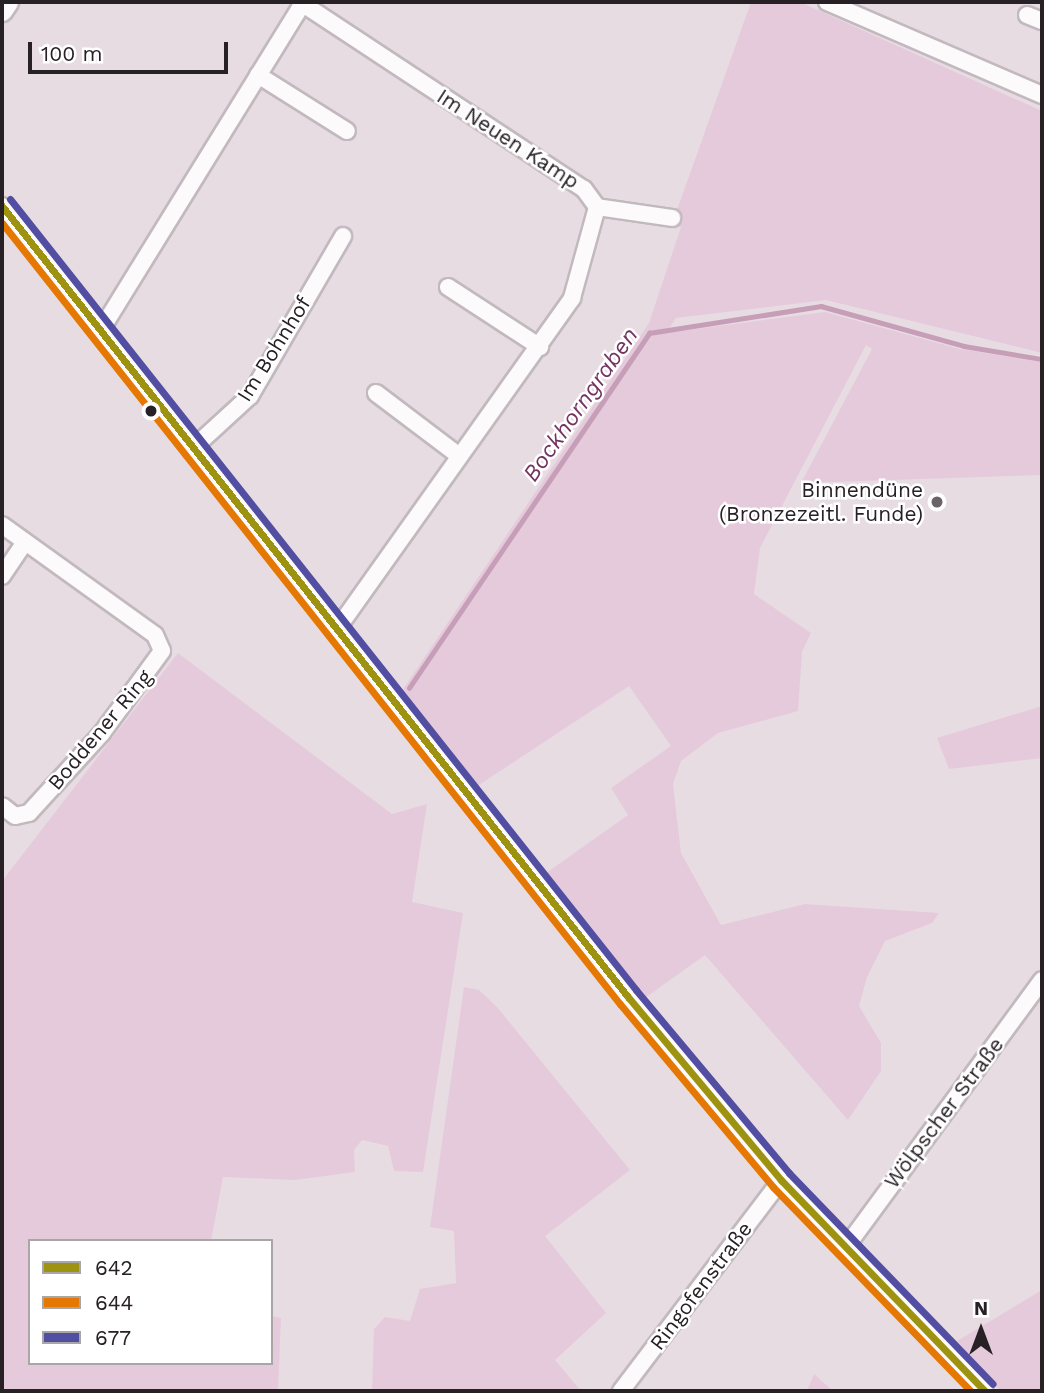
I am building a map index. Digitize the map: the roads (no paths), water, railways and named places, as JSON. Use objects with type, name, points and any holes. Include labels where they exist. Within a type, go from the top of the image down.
[{"type":"main road","points":[[2,11],[8,2]]},
{"type":"street","points":[[827,2],[1042,94]]},
{"type":"street","points":[[102,330],[300,4]]},
{"type":"street","name":"Im Neuen Kamp","points":[[300,4],[312,5],[413,76],[584,189],[597,207],[672,218]]},
{"type":"street","points":[[258,75],[347,131]]},
{"type":"street","points":[[2,206],[102,330],[191,450],[781,1181],[985,1391]]},
{"type":"street","name":"Im Neuen Kamp","points":[[337,629],[458,455],[540,347],[572,298],[597,207]]},
{"type":"street","name":"Im Bohnhof","points":[[191,450],[250,396],[343,236]]},
{"type":"street","points":[[448,287],[540,347]]},
{"type":"street","points":[[376,393],[458,455]]},
{"type":"street","name":"Boddener Ring","points":[[2,525],[155,635],[162,651],[102,733],[29,813],[15,816],[2,806]]},
{"type":"street","points":[[2,576],[25,542]]},
{"type":"street","name":"Wölpscher Straße","points":[[846,1247],[1042,980]]},
{"type":"street","name":"Ringofenstraße","points":[[621,1391],[781,1181]]},
{"type":"waterway","name":"Bockhorngraben","points":[[409,688],[649,333],[821,306],[964,346],[1042,359]]},
{"type":"place","name":"Binnendüne (Bronzezeitl. Funde)","points":[[937,502]]}]
